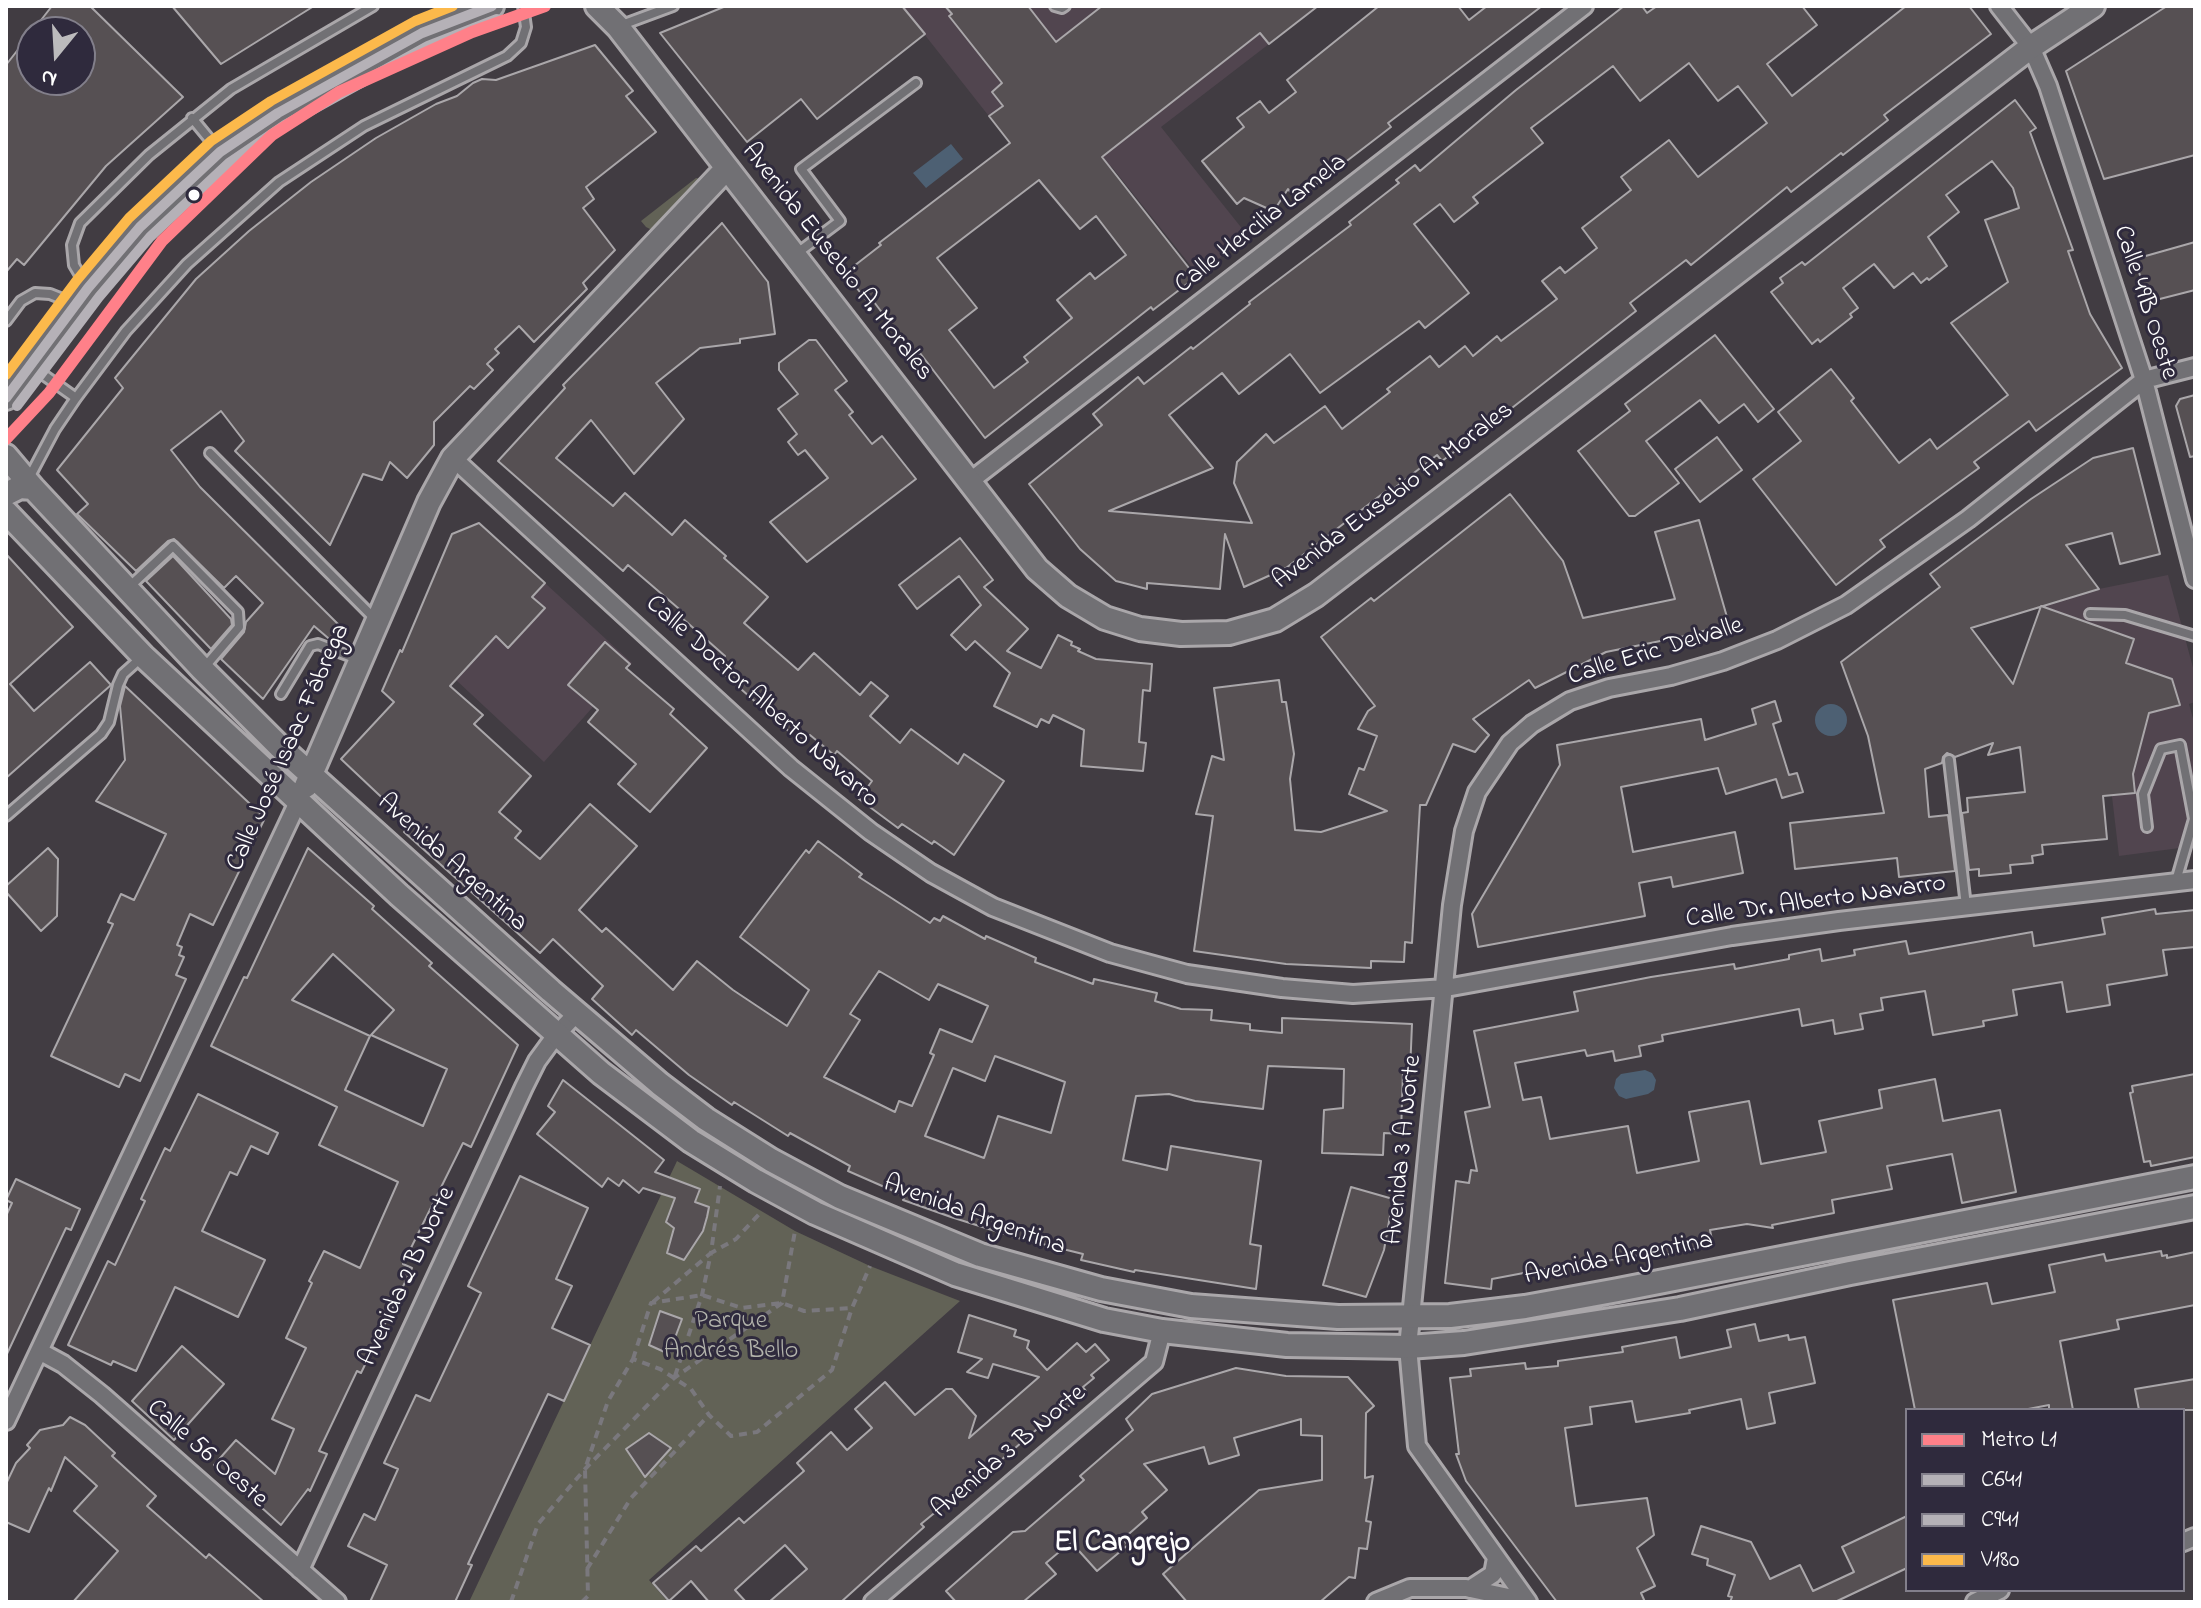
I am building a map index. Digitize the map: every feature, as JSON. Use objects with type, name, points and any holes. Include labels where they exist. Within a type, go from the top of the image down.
[{"type":"street","points":[[6,398],[82,296],[140,227],[220,152],[278,113],[422,33],[492,6]]},
{"type":"street","name":"Avenida Eusebio A. Morales","points":[[597,6],[618,27],[1037,569],[1068,596],[1105,618],[1140,629],[1181,634],[1229,633],[1275,620],[1328,585],[2031,47],[2093,6]]},
{"type":"street","name":"Calle Hercilia Lamela","points":[[969,482],[1584,6]]},
{"type":"street","name":"Calle 49B Oeste","points":[[1999,6],[2031,47],[2048,86],[2144,380],[2195,579]]},
{"type":"street","name":"Calle José Isaac Fábrega","points":[[6,1421],[311,776],[438,481],[453,458],[727,168]]},
{"type":"street","points":[[2144,380],[2195,367]]},
{"type":"street","name":"Calle Eric Delvalle","points":[[1446,988],[1452,905],[1467,819],[1477,792],[1510,743],[1532,724],[1570,701],[1609,688],[1671,676],[1723,661],[1777,640],[1846,605],[1968,519],[2144,380]]},
{"type":"street","name":"Avenida Argentina","points":[[6,456],[202,669],[279,746],[576,1014],[660,1084],[706,1119],[771,1160],[840,1197],[980,1255],[1036,1273],[1151,1300],[1191,1306],[1282,1315],[1410,1317],[1525,1307],[2195,1177]]},
{"type":"street","name":"Calle Doctor Alberto Navarro","points":[[453,458],[791,768],[871,832],[931,873],[993,907],[1110,953],[1187,974],[1282,988],[1353,994],[1446,988]]},
{"type":"street","points":[[6,494],[30,485]]},
{"type":"street","points":[[6,512],[143,656],[399,895],[601,1073],[691,1141],[815,1213],[955,1274],[1104,1320],[1162,1331],[1287,1345],[1408,1347],[1464,1343],[1680,1309],[2195,1207]]},
{"type":"street","points":[[263,768],[276,771],[284,763],[279,746]]},
{"type":"street","points":[[399,895],[418,873]]},
{"type":"street","name":"Calle Dr. Alberto Navarro","points":[[1446,988],[1732,936],[2195,880]]},
{"type":"street","name":"Avenida 3 A Norte","points":[[1446,988],[1408,1347],[1417,1446],[1496,1558]]},
{"type":"street","name":"Avenida 2 B Norte","points":[[300,1570],[524,1087],[537,1061],[576,1014]]},
{"type":"street","points":[[1844,1245],[1837,1254],[1837,1261],[1842,1269],[1850,1273]]},
{"type":"street","points":[[1805,1252],[1814,1266],[1805,1282]]},
{"type":"street","points":[[1187,1335],[1191,1306]]},
{"type":"street","name":"Avenida 3 B Norte","points":[[873,1602],[1154,1362],[1162,1331]]},
{"type":"street","name":"Calle 56 Oeste","points":[[39,1351],[63,1364],[102,1395],[337,1602]]},
{"type":"street","points":[[1470,1589],[1493,1574],[1496,1558]]},
{"type":"street","points":[[1496,1558],[1528,1601]]},
{"type":"street","points":[[1376,1602],[1410,1588],[1470,1589],[1528,1601]]},
{"type":"street","points":[[1975,1602],[1996,1592]]},
{"type":"lane","points":[[6,321],[21,301],[35,293],[82,296],[72,245],[80,223],[149,155],[192,118],[231,89],[373,6]]},
{"type":"lane","points":[[30,485],[55,429],[76,398],[126,331],[187,264],[279,182],[364,126],[507,56],[521,43],[526,27],[523,6]]},
{"type":"lane","points":[[618,27],[673,6]]},
{"type":"lane","points":[[1055,6],[1065,6]]},
{"type":"lane","points":[[795,254],[840,221],[801,169],[916,83]]},
{"type":"lane","points":[[192,118],[220,152]]},
{"type":"lane","points":[[30,366],[76,398]]},
{"type":"lane","points":[[210,453],[378,621]]},
{"type":"lane","points":[[127,589],[173,546],[238,612],[239,627],[202,669]]},
{"type":"lane","points":[[2090,614],[2125,615],[2195,636]]},
{"type":"lane","points":[[281,694],[310,646],[318,644],[361,661]]},
{"type":"lane","points":[[6,816],[101,734],[109,722],[115,692],[123,674],[143,656]]},
{"type":"lane","points":[[2147,827],[2143,794],[2161,749],[2180,745],[2194,819],[2176,882]]},
{"type":"lane","points":[[1949,760],[1966,906]]},
{"type":"path","points":[[674,1378],[702,1295],[720,1186]]},
{"type":"path","points":[[582,1602],[588,1596],[585,1469],[608,1401],[633,1359],[651,1303],[711,1253],[736,1239],[762,1211]]},
{"type":"path","points":[[511,1602],[538,1524],[585,1469],[674,1378],[782,1303],[795,1231]]},
{"type":"path","points":[[633,1359],[660,1369],[691,1389],[709,1415],[731,1436],[757,1432],[832,1370],[852,1308],[870,1266]]},
{"type":"path","points":[[651,1303],[702,1295],[742,1308],[782,1303],[804,1311],[852,1308]]},
{"type":"path","points":[[587,1569],[631,1498],[709,1415]]},
{"type":"shaded area","points":[[902,6],[1239,6],[1269,44],[1161,127],[1248,236],[1198,275],[1111,166],[1059,205]]},
{"type":"shaded area","points":[[2168,575],[2195,675],[2195,702],[2189,704],[2195,726],[2195,846],[2119,856],[2109,771],[2024,779],[2019,747],[1988,755],[2041,606],[2099,589]]},
{"type":"shaded area","points":[[545,583],[632,663],[544,762],[456,680]]},
{"type":"green space","points":[[696,178],[701,179],[657,227],[646,227],[641,221]]},
{"type":"green space","name":"Parque Andrés Bello","points":[[677,1161],[795,1231],[870,1266],[960,1301],[649,1580],[668,1602],[469,1602]]},
{"type":"water","points":[[951,144],[963,159],[926,188],[913,173]]},
{"type":"water","points":[[1831,704],[1842,709],[1847,720],[1842,731],[1831,736],[1820,731],[1815,720],[1820,709]]},
{"type":"water","points":[[1645,1070],[1652,1073],[1656,1080],[1654,1090],[1626,1099],[1619,1096],[1614,1088],[1621,1074]]},
{"type":"building","points":[[52,6],[90,6],[183,97],[106,166],[24,265],[17,259],[6,272],[6,65],[16,52],[16,96],[96,96],[96,16],[44,16]]},
{"type":"building","points":[[172,6],[314,6],[221,64]]},
{"type":"building","points":[[726,6],[902,6],[925,34],[817,119],[801,99],[747,142],[660,33]]},
{"type":"building","points":[[945,6],[1028,6],[1056,42],[1102,6],[1318,6],[1269,44],[1260,33],[1102,157],[1196,277],[1153,310],[1151,307],[985,438],[920,353],[915,356],[874,302],[870,305],[845,273],[881,245],[879,243],[1010,143],[989,116],[1003,106],[992,92],[1002,83],[949,16],[952,14]],"holes":[[[1039,180],[1080,229],[1096,216],[1126,255],[1095,279],[1090,273],[1057,300],[1072,318],[1024,357],[1028,362],[994,388],[949,330],[977,308],[937,258]]]},
{"type":"building","points":[[1379,6],[1458,6],[1469,20],[1487,6],[1542,6],[1388,123],[1391,127],[1296,200],[1288,189],[1271,210],[1244,198],[1237,204],[1202,161],[1244,127],[1237,118],[1260,101],[1269,113],[1296,92],[1287,80]]},
{"type":"building","points":[[1624,6],[1642,6],[1647,13],[1657,6],[1802,6],[1817,25],[1767,64],[1792,96],[1906,6],[1969,6],[1991,34],[1884,115],[1888,120],[1843,155],[1841,153],[1791,192],[1787,187],[1691,265],[1686,260],[1630,303],[1636,311],[1494,422],[1442,461],[1437,455],[1286,568],[1244,587],[1225,534],[1220,589],[1147,583],[1147,589],[1116,581],[1080,549],[1029,484],[1102,425],[1093,414],[1138,377],[1144,384],[1191,347],[1193,349],[1351,225],[1349,222],[1399,183],[1396,180],[1415,165],[1420,171],[1516,90]],"holes":[[[1689,63],[1718,101],[1738,86],[1767,123],[1698,177],[1669,140],[1621,177],[1631,190],[1582,228],[1597,248],[1565,273],[1560,267],[1542,281],[1557,299],[1501,341],[1497,336],[1473,356],[1465,346],[1439,367],[1430,356],[1342,429],[1325,406],[1274,443],[1266,434],[1237,462],[1234,483],[1252,523],[1109,511],[1213,468],[1169,415],[1222,373],[1239,394],[1290,354],[1320,393],[1419,321],[1425,328],[1469,293],[1414,224],[1440,204],[1454,222],[1478,203],[1473,197],[1543,143],[1531,128],[1613,66],[1640,101]]]},
{"type":"building","points":[[2167,6],[2195,6],[2195,155],[2104,179],[2066,71]]},
{"type":"building","points":[[595,45],[633,91],[626,96],[656,132],[586,187],[594,199],[583,208],[615,250],[583,283],[587,289],[534,342],[519,326],[495,349],[499,353],[487,364],[493,370],[474,389],[470,386],[434,422],[434,445],[407,478],[390,462],[382,480],[363,474],[330,545],[235,451],[244,441],[221,411],[171,450],[200,487],[347,633],[334,643],[314,626],[263,699],[221,659],[263,603],[236,576],[224,588],[174,539],[136,571],[77,514],[88,504],[57,470],[123,388],[115,378],[196,279],[249,231],[311,182],[376,138],[436,104],[457,96],[473,83],[482,79],[496,80]]},
{"type":"building","points":[[2015,100],[2036,128],[2030,132],[2073,250],[2068,251],[2090,314],[2122,368],[2036,431],[2029,421],[1974,462],[1979,468],[1880,540],[1885,547],[1836,585],[1753,479],[1801,441],[1778,412],[1831,369],[1854,398],[1851,401],[1899,463],[1930,439],[1937,449],[2008,395],[1951,323],[2008,282],[1985,220],[2019,208],[2013,188],[1992,161],[1946,195],[1959,212],[1928,237],[1947,266],[1921,283],[1913,273],[1894,288],[1874,264],[1843,288],[1858,308],[1850,314],[1852,317],[1820,342],[1818,339],[1812,344],[1771,292],[1783,283],[1780,278],[1802,262],[1805,265]]},
{"type":"building","points":[[722,223],[768,282],[775,334],[740,339],[740,343],[700,348],[656,383],[684,419],[634,474],[591,420],[556,458],[613,506],[625,493],[672,535],[685,520],[768,597],[744,623],[798,670],[814,653],[860,695],[871,682],[888,696],[870,716],[900,743],[911,729],[958,764],[964,754],[1004,781],[954,855],[902,824],[898,828],[859,799],[872,781],[837,751],[834,755],[810,735],[802,743],[716,667],[725,656],[682,618],[685,614],[628,565],[623,571],[498,461],[565,388],[563,385]]},
{"type":"building","points":[[2195,242],[2195,290],[2148,302],[2135,259]]},
{"type":"building","points":[[1715,335],[1774,409],[1758,422],[1744,404],[1719,423],[1700,400],[1646,441],[1679,483],[1635,516],[1629,516],[1578,451],[1630,411],[1625,404]]},
{"type":"building","points":[[809,340],[816,340],[847,381],[835,390],[853,412],[849,415],[872,444],[882,436],[916,479],[807,562],[770,522],[828,478],[805,450],[798,455],[788,442],[797,434],[778,409],[798,394],[779,370],[779,363]]},
{"type":"building","points":[[2195,395],[2195,456],[2190,457],[2176,406],[2180,399]]},
{"type":"building","points":[[1717,437],[1742,470],[1700,502],[1675,469]]},
{"type":"building","points":[[2133,448],[2160,554],[2120,564],[2112,533],[2066,545],[2099,589],[2042,606],[2134,639],[2126,663],[2172,679],[2180,705],[2149,713],[2133,774],[2135,793],[2103,796],[2107,839],[2042,845],[2043,854],[2032,856],[2033,863],[2010,865],[2011,873],[1979,876],[1979,869],[1969,870],[1962,813],[1968,812],[1967,798],[2025,792],[2020,747],[1988,755],[1993,743],[1955,757],[1947,753],[1942,763],[1925,769],[1929,817],[1948,815],[1955,871],[1899,877],[1897,858],[1795,869],[1790,823],[1884,813],[1868,736],[1841,662],[1940,587],[1930,574],[2031,499],[2093,458]],"holes":[[[2041,607],[2013,684],[1971,628]]]},
{"type":"building","points":[[1510,494],[1563,561],[1583,618],[1675,599],[1655,532],[1699,520],[1729,624],[1606,652],[1535,688],[1529,680],[1473,719],[1489,735],[1475,752],[1453,744],[1426,805],[1420,805],[1412,943],[1405,942],[1404,962],[1371,961],[1371,968],[1286,964],[1194,951],[1213,816],[1196,814],[1212,756],[1224,760],[1214,688],[1279,680],[1282,702],[1286,702],[1294,754],[1290,779],[1295,830],[1321,832],[1387,811],[1349,794],[1359,768],[1364,770],[1377,736],[1358,729],[1368,711],[1375,706],[1321,637],[1371,598],[1374,601]]},
{"type":"building","points":[[479,523],[545,583],[532,597],[545,608],[508,648],[496,636],[450,686],[483,715],[474,724],[531,776],[499,812],[521,831],[515,838],[540,859],[590,804],[637,846],[579,910],[602,932],[606,928],[673,990],[697,961],[733,990],[787,1026],[809,990],[740,937],[806,850],[809,853],[818,841],[862,874],[859,877],[930,923],[934,918],[940,921],[943,916],[985,939],[986,936],[1036,958],[1035,962],[1093,984],[1094,979],[1157,993],[1155,1001],[1181,1009],[1212,1010],[1211,1020],[1250,1024],[1250,1030],[1282,1033],[1282,1018],[1412,1024],[1410,1072],[1403,1071],[1401,1134],[1384,1133],[1383,1155],[1322,1153],[1324,1110],[1343,1108],[1344,1069],[1268,1066],[1263,1109],[1195,1101],[1169,1094],[1136,1096],[1123,1160],[1167,1170],[1171,1146],[1261,1161],[1250,1244],[1261,1246],[1256,1289],[1134,1272],[1081,1260],[1083,1254],[951,1217],[903,1200],[905,1196],[848,1171],[850,1166],[790,1133],[788,1136],[734,1102],[732,1105],[689,1075],[636,1030],[632,1035],[592,999],[603,986],[553,939],[540,953],[404,832],[411,825],[341,759],[394,702],[382,691],[452,534]],"holes":[[[879,971],[929,1000],[938,984],[988,1006],[972,1042],[940,1029],[930,1053],[934,1055],[912,1106],[899,1101],[895,1112],[824,1077],[860,1020],[850,1014]],[[995,1056],[1065,1082],[1051,1133],[998,1116],[984,1158],[925,1136],[953,1068],[985,1081]]]},
{"type":"building","points":[[960,538],[993,580],[984,587],[1028,629],[1007,651],[1041,668],[1058,635],[1072,642],[1071,645],[1080,649],[1078,651],[1096,659],[1152,664],[1150,691],[1143,690],[1139,742],[1146,743],[1143,771],[1081,766],[1084,730],[1053,715],[1049,723],[1041,719],[1037,727],[994,706],[1010,673],[975,641],[966,650],[951,635],[981,605],[959,576],[917,609],[899,585]]},
{"type":"building","points":[[6,554],[73,627],[10,684],[34,711],[90,662],[111,685],[6,778]]},
{"type":"building","points":[[173,556],[231,619],[232,625],[211,649],[146,581]]},
{"type":"building","points":[[605,642],[630,664],[626,668],[674,709],[670,714],[707,748],[650,812],[618,784],[636,764],[588,722],[598,710],[568,685]]},
{"type":"building","points":[[125,686],[265,818],[213,925],[190,914],[177,945],[182,947],[179,955],[184,957],[176,975],[186,979],[140,1081],[125,1074],[119,1087],[51,1056],[113,924],[108,922],[121,894],[134,900],[166,834],[96,801],[125,760],[120,706]]},
{"type":"building","points":[[1775,701],[1781,721],[1773,724],[1789,775],[1797,773],[1803,792],[1782,798],[1776,779],[1726,794],[1718,768],[1621,787],[1633,852],[1735,832],[1743,873],[1673,887],[1671,877],[1639,883],[1645,916],[1478,947],[1472,914],[1560,765],[1557,745],[1701,719],[1705,740],[1756,724],[1752,709]]},
{"type":"building","points":[[48,848],[58,859],[57,916],[41,931],[6,892],[6,886]]},
{"type":"building","points":[[308,848],[374,906],[372,909],[432,963],[429,966],[518,1045],[471,1147],[463,1143],[403,1264],[412,1268],[319,1451],[327,1454],[310,1491],[308,1489],[281,1525],[214,1465],[236,1440],[275,1474],[294,1429],[272,1419],[306,1348],[286,1338],[312,1283],[309,1281],[324,1251],[360,1268],[398,1182],[319,1145],[337,1107],[211,1046],[244,977],[247,978]],"holes":[[[333,954],[394,1010],[371,1035],[447,1069],[423,1126],[345,1090],[370,1036],[292,1000]]]},
{"type":"building","points":[[2155,909],[2156,914],[2195,910],[2195,947],[2163,950],[2167,975],[2107,985],[2110,1005],[2067,1012],[2062,982],[2013,990],[2017,1015],[1983,1021],[1984,1026],[1933,1035],[1925,991],[1881,998],[1883,1010],[1860,1014],[1863,1029],[1835,1034],[1833,1020],[1802,1026],[1799,1009],[1662,1035],[1663,1041],[1639,1046],[1641,1056],[1615,1061],[1613,1051],[1587,1056],[1585,1050],[1515,1063],[1523,1100],[1541,1097],[1550,1139],[1628,1126],[1637,1173],[1699,1161],[1689,1112],[1749,1101],[1761,1164],[1826,1152],[1819,1121],[1882,1108],[1879,1090],[1935,1079],[1943,1121],[2000,1110],[2016,1192],[1962,1203],[1952,1154],[1887,1166],[1892,1189],[1832,1200],[1834,1213],[1772,1225],[1773,1228],[1747,1224],[1710,1230],[1713,1245],[1655,1257],[1654,1253],[1588,1264],[1587,1261],[1492,1279],[1491,1289],[1445,1283],[1456,1181],[1469,1183],[1471,1170],[1477,1171],[1465,1112],[1490,1107],[1474,1031],[1578,1011],[1574,992],[1651,977],[1734,964],[1735,969],[1789,959],[1789,955],[1820,949],[1822,961],[1855,955],[1854,950],[1906,941],[1909,954],[2032,932],[2034,946],[2105,934],[2102,918]]},
{"type":"building","points":[[2195,1074],[2195,1157],[2151,1166],[2150,1161],[2144,1162],[2130,1093],[2133,1092],[2132,1086]]},
{"type":"building","points":[[563,1080],[664,1160],[655,1172],[700,1189],[695,1202],[709,1207],[707,1217],[703,1231],[684,1260],[667,1253],[674,1228],[666,1222],[675,1198],[643,1188],[639,1193],[623,1180],[619,1186],[608,1178],[602,1187],[537,1134],[555,1112],[548,1106]]},
{"type":"building","points":[[198,1094],[278,1133],[268,1154],[251,1146],[237,1175],[230,1172],[202,1231],[265,1260],[238,1317],[175,1287],[136,1371],[113,1361],[111,1365],[68,1345],[108,1261],[115,1265],[145,1201],[141,1199],[165,1148],[170,1151]]},
{"type":"building","points":[[520,1176],[588,1208],[556,1279],[572,1286],[552,1328],[590,1345],[564,1401],[548,1394],[468,1564],[472,1565],[455,1602],[370,1602],[387,1565],[348,1546],[364,1514],[375,1520],[398,1469],[384,1463],[416,1395],[430,1401],[481,1293],[468,1286]]},
{"type":"building","points":[[16,1179],[80,1209],[71,1230],[66,1228],[6,1356],[6,1216],[12,1203],[6,1200]]},
{"type":"building","points":[[1351,1187],[1393,1199],[1384,1250],[1366,1297],[1323,1285]]},
{"type":"building","points":[[2161,1251],[2162,1256],[2167,1255],[2167,1258],[2195,1252],[2195,1305],[2117,1320],[2119,1329],[2060,1341],[2073,1408],[2049,1408],[2049,1405],[2033,1408],[1915,1408],[1893,1300],[1987,1283],[1992,1304],[2055,1292],[2049,1265],[2104,1254],[2106,1261]]},
{"type":"building","points":[[660,1311],[682,1319],[669,1354],[649,1345]]},
{"type":"building","points":[[969,1315],[1016,1330],[1014,1336],[1029,1341],[1027,1348],[1047,1370],[1077,1343],[1086,1352],[1095,1344],[1109,1360],[1091,1375],[1094,1378],[1083,1387],[1086,1391],[921,1524],[924,1527],[841,1602],[769,1602],[807,1569],[785,1545],[735,1590],[746,1602],[709,1602],[691,1581],[669,1601],[653,1583],[696,1546],[701,1551],[739,1518],[744,1523],[804,1471],[797,1463],[831,1432],[847,1450],[872,1428],[855,1409],[885,1382],[915,1415],[946,1389],[952,1389],[976,1416],[969,1438],[1039,1377],[993,1364],[988,1378],[967,1372],[982,1359],[958,1352]]},
{"type":"building","points":[[1755,1324],[1759,1341],[1788,1335],[1789,1340],[1805,1337],[1815,1383],[1769,1393],[1775,1423],[1747,1429],[1741,1399],[1689,1410],[1690,1413],[1636,1422],[1632,1401],[1590,1407],[1592,1424],[1565,1428],[1576,1506],[1647,1498],[1654,1535],[1637,1548],[1655,1586],[1641,1593],[1645,1602],[1557,1602],[1466,1481],[1456,1454],[1459,1454],[1450,1378],[1471,1376],[1470,1369],[1525,1363],[1526,1369],[1558,1366],[1558,1361],[1623,1352],[1622,1347],[1676,1337],[1680,1358],[1731,1347],[1727,1330]]},
{"type":"building","points":[[182,1346],[224,1384],[174,1440],[132,1401]]},
{"type":"building","points":[[1236,1368],[1286,1376],[1348,1377],[1374,1406],[1366,1413],[1365,1478],[1373,1476],[1366,1521],[1371,1522],[1367,1549],[1359,1548],[1355,1578],[1349,1577],[1320,1602],[1187,1602],[1163,1574],[1259,1490],[1322,1480],[1322,1436],[1301,1435],[1301,1419],[1234,1438],[1239,1455],[1209,1464],[1204,1447],[1144,1464],[1167,1490],[1142,1512],[1147,1518],[1123,1539],[1128,1545],[1097,1571],[1071,1542],[1046,1563],[1056,1574],[1023,1602],[956,1602],[946,1591],[1013,1532],[1025,1531],[1084,1480],[1080,1476],[1133,1430],[1126,1419],[1152,1394]]},
{"type":"building","points":[[2195,1379],[2195,1410],[2139,1408],[2135,1389]]},
{"type":"building","points":[[70,1417],[85,1425],[115,1453],[112,1456],[156,1496],[147,1506],[206,1558],[209,1554],[264,1602],[73,1602],[118,1551],[74,1511],[97,1486],[65,1457],[29,1532],[6,1522],[6,1484],[16,1463],[30,1448],[27,1445],[40,1430],[63,1425]]},
{"type":"building","points":[[649,1433],[671,1448],[645,1477],[626,1449]]},
{"type":"building","points":[[1905,1517],[1905,1569],[1835,1602],[1730,1602],[1732,1597],[1728,1596],[1735,1575],[1707,1565],[1708,1559],[1692,1554],[1701,1526],[1751,1542],[1770,1579],[1800,1565],[1813,1591],[1854,1572],[1842,1547]]},
{"type":"metro line","name":"L1","points":[[6,439],[49,393],[162,241],[272,135],[339,92],[472,32],[545,6]]},
{"type":"transit line","name":"V180","points":[[6,375],[77,280],[129,218],[211,141],[271,101],[415,21],[453,6]]},
{"type":"transit line","name":"C641","points":[[6,398],[88,288],[140,227],[220,152],[278,113],[422,33],[492,6]]},
{"type":"transit line","name":"C941","points":[[17,406],[99,297],[150,237],[229,163],[285,125],[428,46],[497,19]]},
{"type":"district","name":"El Cangrejo","points":[[1122,1545]]}]
